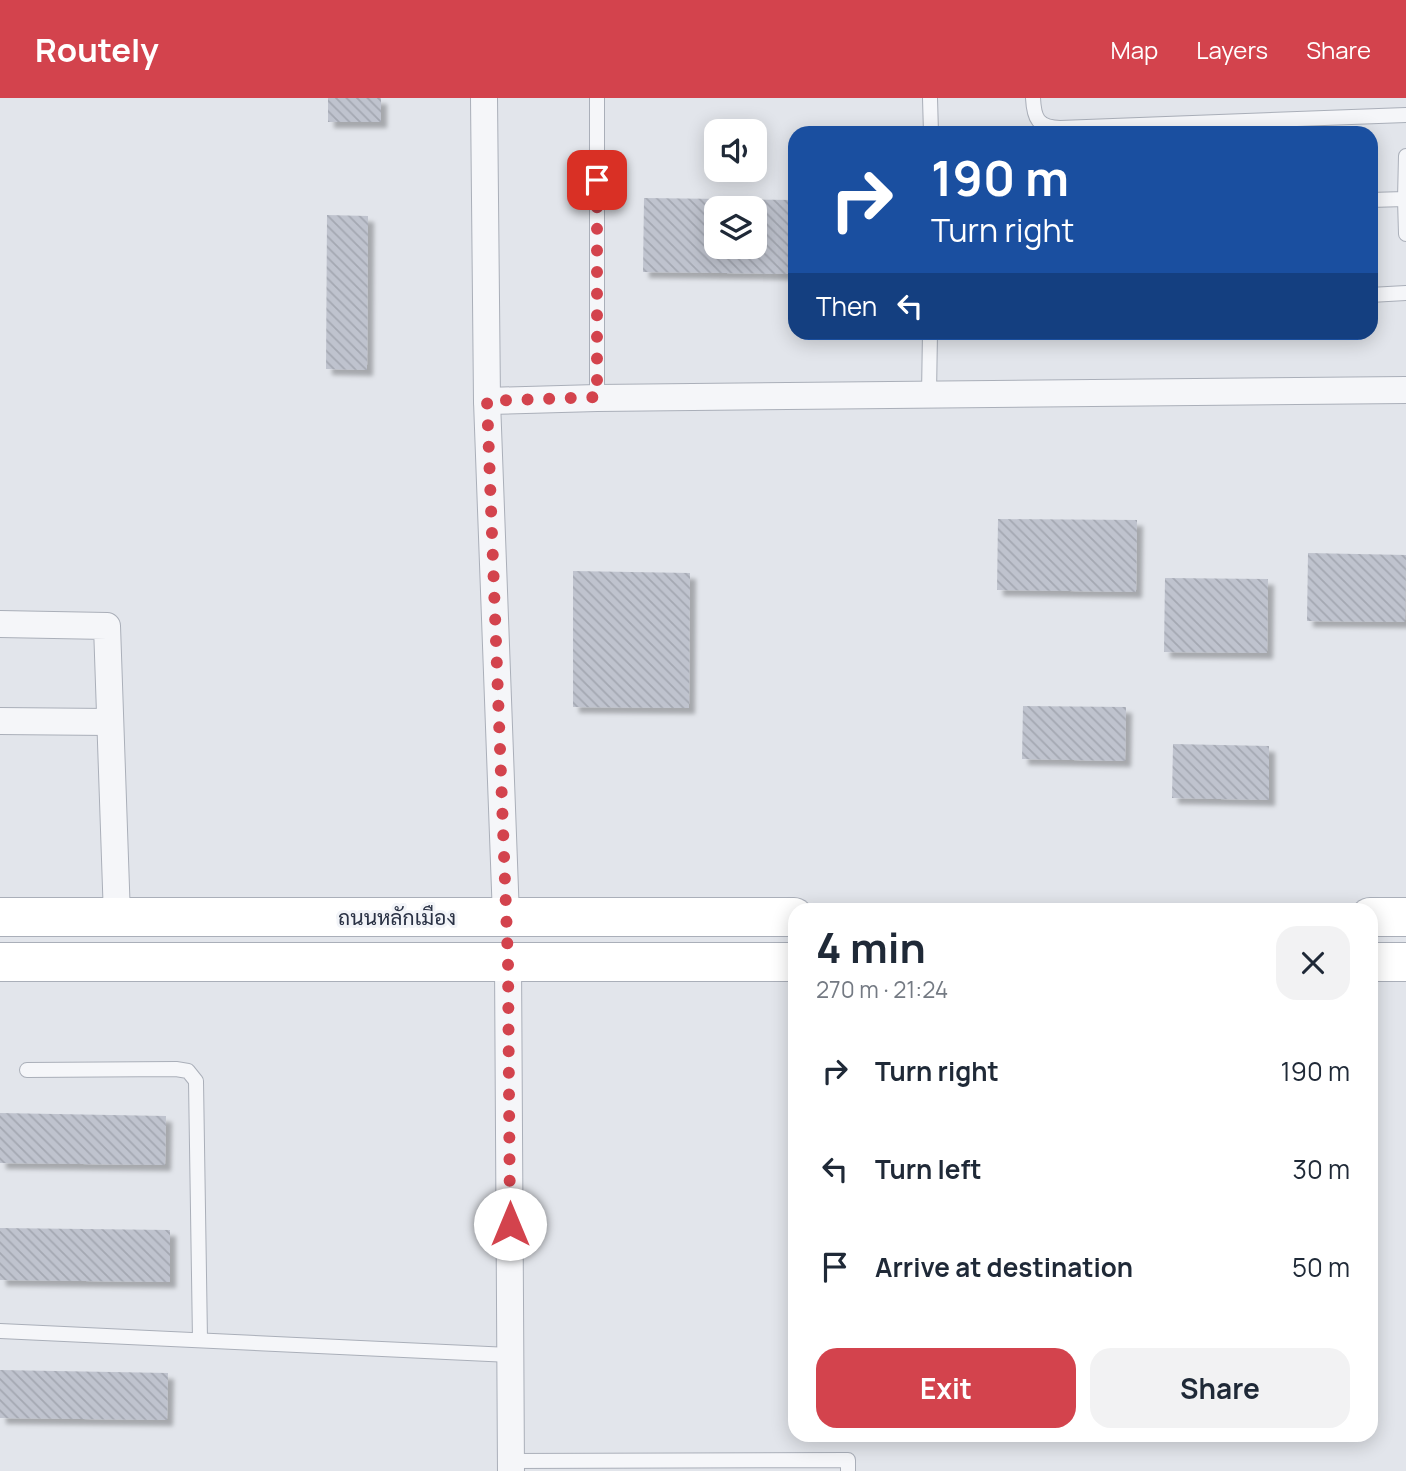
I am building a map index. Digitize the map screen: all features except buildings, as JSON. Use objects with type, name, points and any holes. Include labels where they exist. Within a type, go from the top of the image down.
[{"type":"street","points":[[484,98],[487,401],[508,962],[511,1466]]},
{"type":"street","points":[[487,401],[597,397],[1406,390]]},
{"type":"street","points":[[0,624],[107,626],[117,917]]},
{"type":"street","points":[[0,720],[109,722]]},
{"type":"street","name":"ถนนหลักเมือง","points":[[0,917],[788,917]]},
{"type":"street","points":[[1378,917],[1406,917]]},
{"type":"street","points":[[0,962],[788,962]]},
{"type":"street","points":[[1378,962],[1406,962]]},
{"type":"lane","points":[[597,98],[597,397]]},
{"type":"lane","points":[[930,98],[930,126]]},
{"type":"lane","points":[[1033,98],[1035,118],[1044,126]]},
{"type":"lane","points":[[1168,126],[1406,115]]},
{"type":"lane","points":[[1406,156],[1406,234]]},
{"type":"lane","points":[[1378,200],[1405,199]]},
{"type":"lane","points":[[1378,295],[1406,293]]},
{"type":"lane","points":[[929,394],[930,340]]},
{"type":"lane","points":[[27,1070],[176,1069],[188,1071],[196,1082],[200,1340]]},
{"type":"lane","points":[[0,1331],[510,1355]]},
{"type":"lane","points":[[511,1466],[731,1466],[848,1460],[848,1471]]},
{"type":"route","points":[[510,1224],[508,962],[487,401],[597,397],[597,180]]}]
